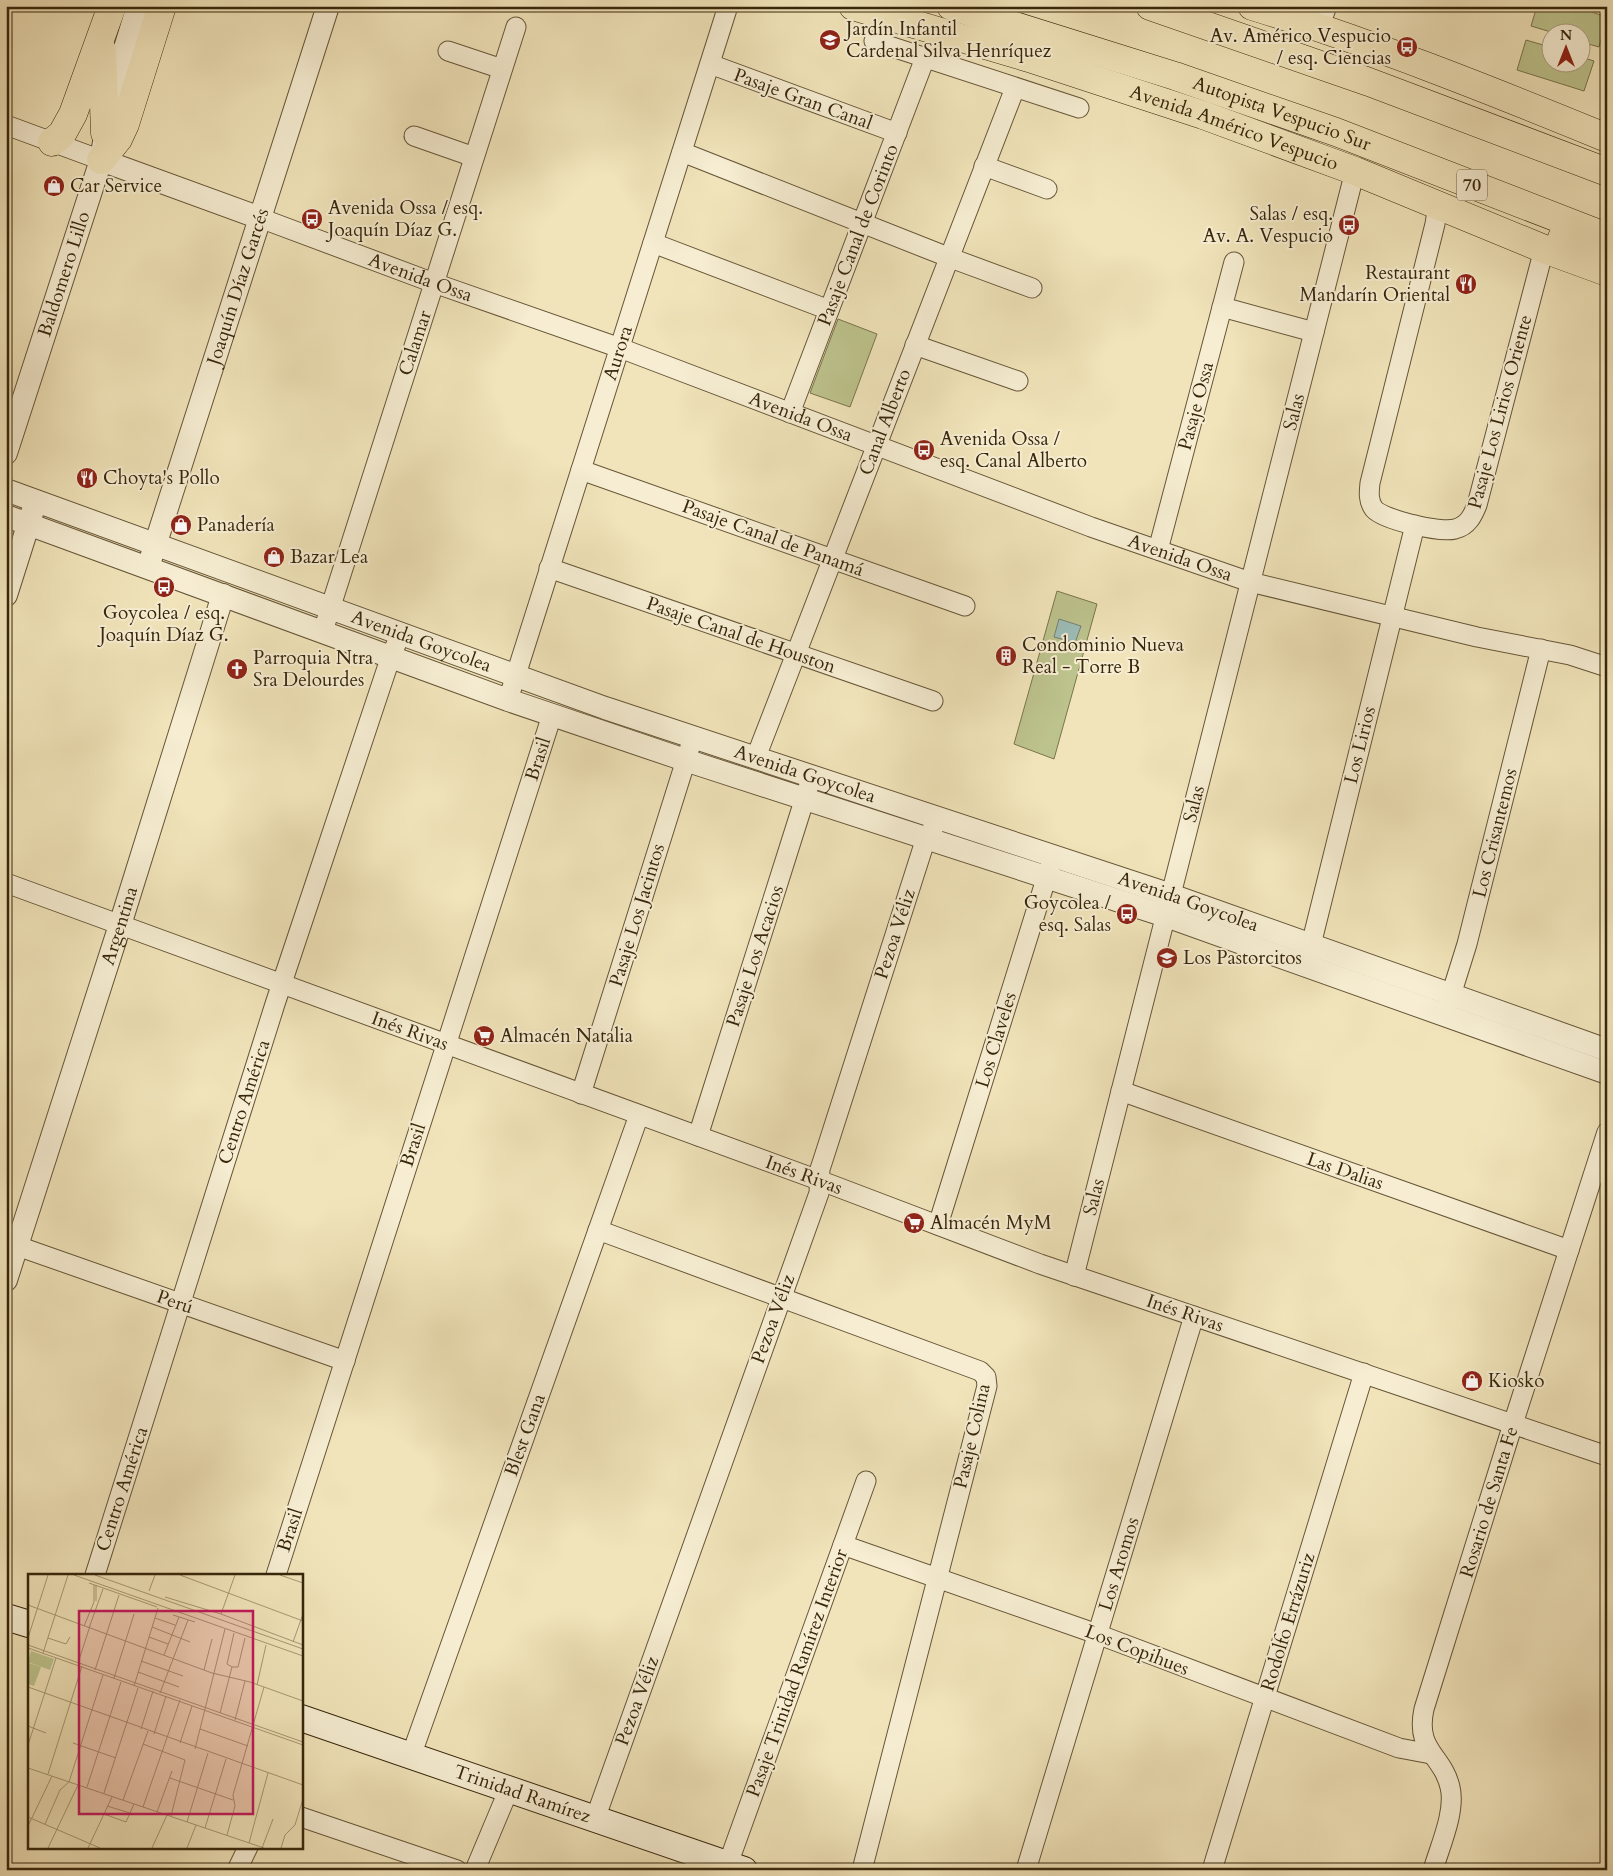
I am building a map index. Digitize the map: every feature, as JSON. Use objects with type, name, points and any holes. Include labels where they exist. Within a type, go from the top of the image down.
[{"type":"main road","points":[[101,160],[115,143],[125,124],[162,6]]},
{"type":"main road","name":"Avenida Américo Vespucio","points":[[853,6],[1083,75],[1212,119],[1355,171],[1544,249],[1607,272]]},
{"type":"main road","name":"Autopista Vespucio Sur","points":[[951,6],[1175,76],[1336,132],[1607,237]]},
{"type":"main road","points":[[1150,6],[1370,82],[1607,157]]},
{"type":"main road","points":[[1252,6],[1323,17],[1467,82],[1607,138]]},
{"type":"main road","points":[[105,133],[102,51],[110,14]]},
{"type":"main road","points":[[52,142],[62,134],[74,114],[110,14]]},
{"type":"main road","points":[[1370,82],[1607,172]]},
{"type":"main road","points":[[1336,132],[1607,259]]},
{"type":"main road","points":[[6,1617],[28,1624]]},
{"type":"main road","name":"Trinidad Ramírez","points":[[303,1724],[411,1756],[736,1867]]},
{"type":"street","name":"Baldomero Lillo","points":[[6,453],[101,160],[116,78],[138,6]]},
{"type":"street","name":"Joaquín Díaz Garcés","points":[[148,567],[328,6]]},
{"type":"street","name":"Aurora","points":[[508,700],[728,6]]},
{"type":"street","name":"Calamar","points":[[323,631],[516,27]]},
{"type":"street","points":[[874,41],[1079,108]]},
{"type":"street","points":[[448,50],[502,69]]},
{"type":"street","name":"Pasaje Canal de Corinto","points":[[790,413],[925,58]]},
{"type":"street","name":"Pasaje Gran Canal","points":[[710,64],[897,133]]},
{"type":"street","name":"Canal Alberto","points":[[756,757],[1015,88]]},
{"type":"street","name":"Avenida Ossa","points":[[6,125],[434,283],[620,348],[876,446],[1250,582],[1485,639],[1541,649],[1607,667]]},
{"type":"street","points":[[414,136],[474,158]]},
{"type":"street","points":[[682,152],[948,257],[1032,288]]},
{"type":"street","points":[[984,166],[1047,189]]},
{"type":"street","name":"Salas","points":[[1074,1276],[1355,171]]},
{"type":"street","name":"Pasaje Los Lirios Oriente","points":[[1438,204],[1435,224],[1369,492],[1373,507],[1379,514],[1415,525],[1444,530],[1455,529],[1464,525],[1472,517],[1544,249]]},
{"type":"street","points":[[653,243],[829,310]]},
{"type":"street","name":"Pasaje Ossa","points":[[1158,550],[1234,262]]},
{"type":"street","points":[[1222,307],[1314,332]]},
{"type":"street","points":[[915,344],[1018,381]]},
{"type":"street","name":"Pasaje Canal de Panamá","points":[[581,470],[965,606]]},
{"type":"street","name":"Avenida Goycolea","points":[[6,490],[605,708],[1171,895],[1307,955],[1448,1006],[1607,1074]]},
{"type":"street","points":[[6,595],[36,501]]},
{"type":"street","name":"Avenida Goycolea","points":[[6,516],[552,715],[1046,878],[1166,916],[1307,955]]},
{"type":"street","name":"Los Lirios","points":[[1307,955],[1415,525]]},
{"type":"street","name":"Pasaje Canal de Houston","points":[[549,568],[933,701]]},
{"type":"street","name":"Argentina","points":[[6,1280],[12,1244],[120,925],[230,571]]},
{"type":"street","name":"Centro América","points":[[95,1574],[282,984],[391,656],[402,633]]},
{"type":"street","name":"Los Crisantemos","points":[[1448,1006],[1467,944],[1541,649]]},
{"type":"street","name":"Brasil","points":[[276,1574],[552,715]]},
{"type":"street","name":"Pasaje Los Jacintos","points":[[582,1094],[694,737]]},
{"type":"street","name":"Pasaje Los Acacios","points":[[698,1136],[812,775]]},
{"type":"street","name":"Pezoa Véliz","points":[[595,1819],[819,1193],[820,1169],[926,838],[940,818]]},
{"type":"street","name":"Los Claveles","points":[[938,1225],[1053,855]]},
{"type":"street","name":"Inés Rivas","points":[[6,883],[698,1136],[1074,1276],[1607,1456]]},
{"type":"street","name":"Avenida Goycolea","points":[[1448,1006],[1607,1050]]},
{"type":"street","name":"Las Dalias","points":[[1121,1091],[1569,1250]]},
{"type":"street","name":"Blest Gana","points":[[411,1756],[639,1115]]},
{"type":"street","name":"Rosario de Santa Fe","points":[[1433,1870],[1450,1812],[1451,1795],[1447,1779],[1423,1737],[1424,1709],[1607,1132]]},
{"type":"street","name":"Pasaje Colina","points":[[598,1230],[980,1371],[986,1377],[987,1386],[862,1870]]},
{"type":"street","name":"Perú","points":[[12,1244],[344,1361]]},
{"type":"street","name":"Los Aromos","points":[[1026,1870],[1194,1316]]},
{"type":"street","name":"Rodolfo Errázuriz","points":[[1212,1870],[1364,1373]]},
{"type":"street","name":"Pasaje Trinidad Ramírez Interior","points":[[736,1867],[866,1481]]},
{"type":"street","name":"Los Copihues","points":[[843,1545],[1097,1634],[1398,1748],[1431,1754]]},
{"type":"street","points":[[475,1870],[509,1790]]},
{"type":"street","points":[[302,1817],[457,1870]]},
{"type":"street","points":[[237,1870],[248,1848]]},
{"type":"green space","points":[[1537,6],[1573,6],[1607,17],[1599,47],[1590,44],[1590,22],[1540,22],[1540,29],[1531,26]]},
{"type":"green space","points":[[1526,40],[1540,44],[1540,72],[1590,72],[1590,60],[1594,61],[1584,91],[1517,70]]},
{"type":"green space","points":[[838,319],[877,334],[850,407],[810,393]]},
{"type":"green space","points":[[1057,591],[1097,604],[1054,759],[1014,744]]},
{"type":"water","points":[[1059,619],[1081,626],[1075,643],[1054,637]]},
{"type":"place","name":"Jardín Infantil Cardenal Silva Henríquez","points":[[830,40]]},
{"type":"place","name":"Av. Américo Vespucio / esq. Ciencias","points":[[1407,47]]},
{"type":"place","name":"Car Service","points":[[54,186]]},
{"type":"place","name":"Avenida Ossa / esq. Joaquín Díaz G.","points":[[312,219]]},
{"type":"place","name":"Salas / esq. Av. A. Vespucio","points":[[1349,225]]},
{"type":"place","name":"Restaurant Mandarín Oriental","points":[[1466,284]]},
{"type":"place","name":"Avenida Ossa / esq. Canal Alberto","points":[[924,450]]},
{"type":"place","name":"Choyta's Pollo","points":[[87,478]]},
{"type":"place","name":"Panadería","points":[[181,525]]},
{"type":"place","name":"Bazar Lea","points":[[274,557]]},
{"type":"place","name":"Goycolea / esq. Joaquín Díaz G.","points":[[164,587]]},
{"type":"place","name":"Condominio Nueva Real - Torre B","points":[[1006,656]]},
{"type":"place","name":"Parroquia Ntra Sra Delourdes","points":[[237,669]]},
{"type":"place","name":"Goycolea / esq. Salas","points":[[1127,914]]},
{"type":"place","name":"Los Pastorcitos","points":[[1167,958]]},
{"type":"place","name":"Almacén Natalia","points":[[484,1036]]},
{"type":"place","name":"Almacén MyM","points":[[914,1223]]},
{"type":"place","name":"Kiosko","points":[[1472,1381]]}]
